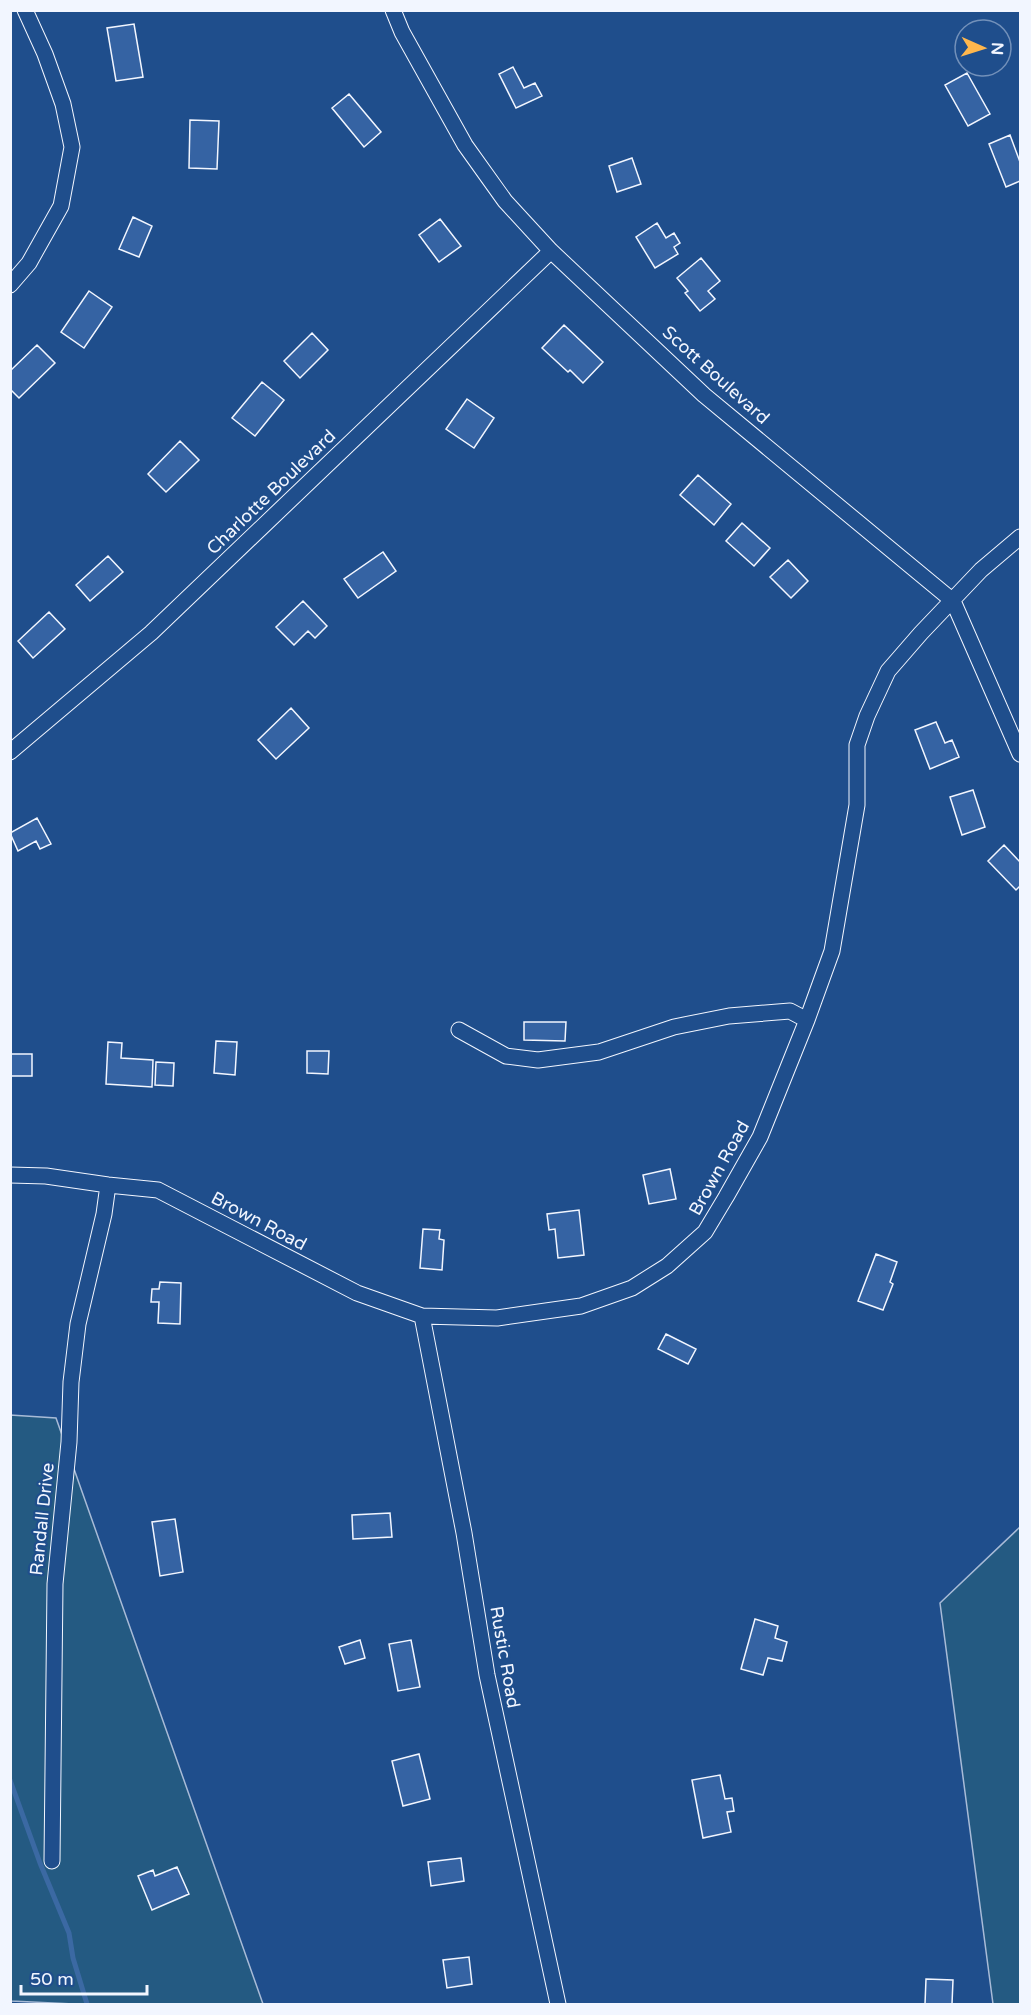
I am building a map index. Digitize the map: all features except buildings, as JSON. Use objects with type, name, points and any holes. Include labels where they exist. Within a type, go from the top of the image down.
[{"type":"street","points":[[10,285],[29,263],[61,206],[72,147],[63,104],[45,54],[24,10]]},
{"type":"street","name":"Scott Boulevard","points":[[393,10],[402,32],[465,145],[505,201],[551,251],[704,395],[953,601],[1020,754]]},
{"type":"street","name":"Charlotte Boulevard","points":[[10,752],[152,633],[551,251]]},
{"type":"street","name":"Brown Road","points":[[10,1175],[46,1176],[158,1190],[357,1293],[422,1316],[497,1318],[581,1306],[632,1288],[667,1266],[705,1232],[726,1197],[760,1137],[807,1020],[832,951],[857,805],[857,745],[867,716],[888,671],[981,570],[1020,537]]},
{"type":"street","points":[[459,1030],[506,1056],[538,1060],[599,1052],[674,1027],[729,1016],[790,1011],[807,1020]]},
{"type":"street","name":"Randall Drive","points":[[52,1861],[55,1584],[69,1442],[71,1382],[78,1324],[104,1214],[108,1185]]},
{"type":"street","name":"Rustic Road","points":[[422,1316],[464,1533],[487,1675],[558,2004]]},
{"type":"shaded area","points":[[10,1415],[56,1418],[263,2004],[74,2004],[11,2001]]},
{"type":"shaded area","points":[[1020,1527],[1020,2004],[993,2004],[940,1603]]},
{"type":"waterway","points":[[10,1780],[40,1863],[69,1933],[73,1958],[87,2004]]}]
